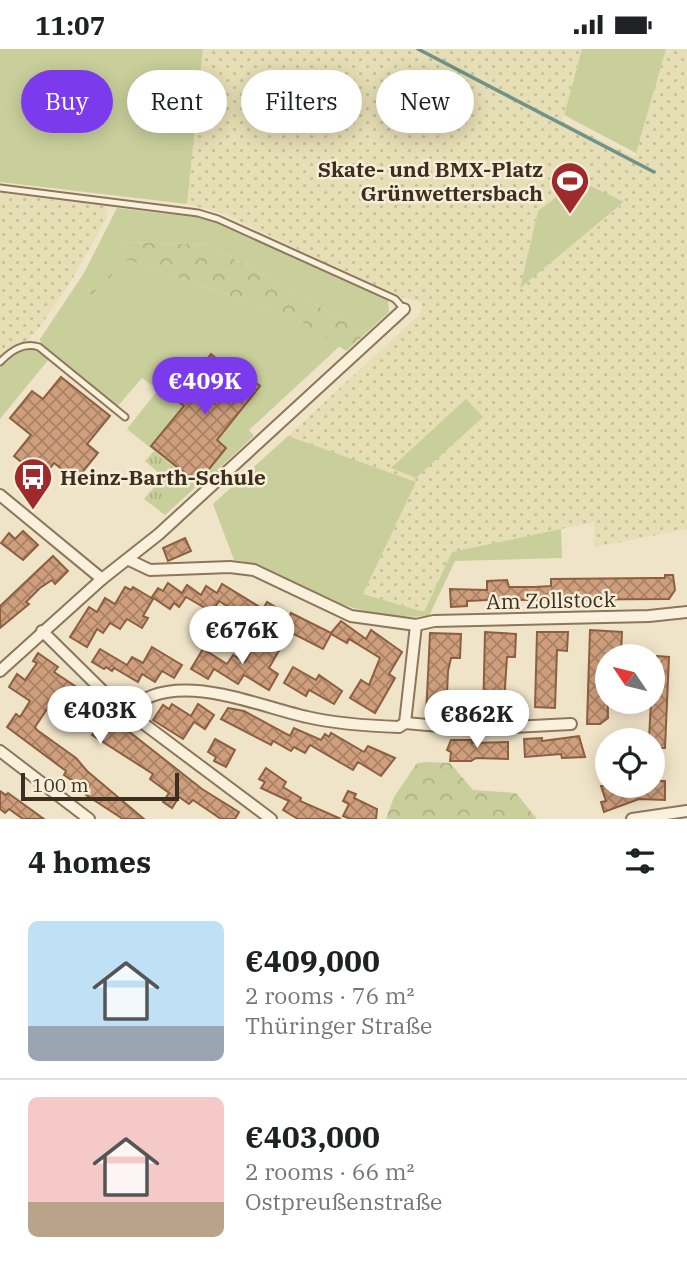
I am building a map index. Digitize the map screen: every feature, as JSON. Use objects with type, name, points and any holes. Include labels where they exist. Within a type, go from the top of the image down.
[{"type":"street","points":[[0,671],[102,579],[129,560],[404,309]]},
{"type":"street","points":[[0,495],[102,579]]},
{"type":"street","name":"Am Zollstock","points":[[129,560],[150,570],[230,567],[254,571],[351,616],[416,625],[434,621],[649,616],[687,612]]},
{"type":"street","points":[[405,723],[416,625]]},
{"type":"street","points":[[42,631],[127,712],[271,819]]},
{"type":"street","points":[[127,712],[137,702],[155,695],[202,691],[351,725],[399,727],[405,723],[474,729],[571,724]]},
{"type":"street","points":[[0,751],[89,819]]},
{"type":"street","points":[[632,819],[687,811]]},
{"type":"lane","points":[[0,188],[198,213],[395,299],[404,309]]},
{"type":"lane","points":[[0,362],[20,347],[30,344],[39,347],[125,417]]},
{"type":"shaded area","points":[[203,49],[582,49],[562,121],[635,157],[666,49],[687,49],[687,529],[594,547],[594,522],[453,552],[424,612],[363,594],[416,482],[288,436],[421,313],[422,303],[386,292],[223,213],[187,204],[194,133],[227,133],[227,70],[201,70]],"holes":[[[578,180],[624,203],[520,287],[538,211]]]},
{"type":"shaded area","points":[[0,193],[105,206],[107,217],[70,283],[39,328],[26,342],[10,348],[0,358]]},
{"type":"green space","points":[[0,49],[203,49],[201,70],[127,70],[127,133],[194,133],[187,204],[0,182]]},
{"type":"green space","points":[[582,49],[666,49],[636,153],[564,115]]},
{"type":"green space","points":[[578,180],[624,202],[520,288],[538,211]]},
{"type":"green space","points":[[117,208],[218,220],[388,299],[389,312],[366,333],[209,245],[127,242],[92,295],[128,260],[299,320],[341,345],[249,430],[254,436],[199,487],[127,429],[158,390],[142,378],[117,407],[41,344],[40,339],[84,273]]},
{"type":"green space","points":[[127,242],[209,245],[366,333],[346,351],[299,320],[128,260],[92,295],[87,293]]},
{"type":"green space","points":[[36,348],[49,359],[0,419],[0,366],[24,349]]},
{"type":"green space","points":[[466,399],[483,417],[416,478],[391,468]]},
{"type":"green space","points":[[288,436],[416,482],[363,594],[424,612],[452,552],[561,529],[562,558],[455,561],[429,616],[410,617],[372,613],[355,608],[319,596],[253,565],[234,560],[213,504]]},
{"type":"green space","points":[[154,451],[197,486],[165,515],[144,499],[163,477],[145,461]]},
{"type":"green space","points":[[417,763],[450,763],[473,790],[516,793],[537,819],[386,819],[394,797]]},
{"type":"building","points":[[211,354],[231,371],[235,366],[260,386],[217,440],[226,448],[201,479],[196,474],[192,479],[151,446],[184,406],[175,399]]},
{"type":"building","points":[[61,377],[110,416],[87,444],[98,453],[76,480],[54,463],[42,479],[14,456],[31,435],[10,418],[32,391],[43,399]]},
{"type":"building","points":[[23,531],[38,545],[23,560],[1,543],[9,533],[15,539]]},
{"type":"building","points":[[185,538],[191,551],[168,561],[163,548]]},
{"type":"building","points":[[53,556],[68,571],[55,584],[52,580],[40,588],[26,602],[29,604],[0,628],[0,606]]},
{"type":"building","points":[[665,575],[673,575],[675,590],[669,599],[488,600],[467,601],[467,606],[451,607],[450,589],[487,590],[487,581],[507,580],[509,587],[534,587],[551,586],[551,579],[665,578]]},
{"type":"building","points":[[168,583],[182,593],[187,585],[201,595],[206,586],[217,593],[222,584],[263,609],[267,602],[290,616],[291,613],[331,633],[341,621],[366,639],[371,630],[402,652],[389,674],[395,678],[375,713],[350,698],[361,680],[369,685],[380,658],[349,639],[347,643],[331,634],[323,649],[278,626],[261,612],[256,620],[244,613],[243,616],[219,601],[212,612],[186,597],[179,607],[174,603],[170,609],[152,597],[158,588],[163,591]]},
{"type":"building","points":[[125,587],[131,590],[133,587],[153,599],[143,616],[148,618],[142,628],[127,619],[120,629],[110,623],[103,633],[97,629],[87,647],[70,637],[89,607],[97,612],[105,598],[115,604]]},
{"type":"building","points":[[590,630],[622,632],[621,644],[595,644],[595,714],[608,714],[608,718],[600,724],[587,724]]},
{"type":"building","points":[[485,632],[516,634],[515,657],[507,657],[503,718],[494,720],[483,717]]},
{"type":"building","points":[[537,632],[568,632],[567,651],[557,650],[555,708],[535,707]]},
{"type":"building","points":[[430,633],[461,634],[460,658],[451,658],[448,671],[446,717],[426,716]]},
{"type":"building","points":[[269,640],[281,647],[269,668],[278,674],[269,690],[244,675],[238,684],[214,669],[208,679],[191,669],[203,649],[227,664],[233,655],[245,662],[254,646],[263,651]]},
{"type":"building","points":[[152,647],[182,665],[174,678],[162,671],[155,682],[142,674],[138,682],[114,668],[112,671],[106,667],[104,669],[92,662],[100,649],[127,665],[132,657],[143,663]]},
{"type":"building","points":[[38,653],[58,667],[54,672],[78,688],[75,692],[99,709],[96,713],[115,727],[118,723],[202,789],[239,812],[235,819],[221,819],[193,800],[189,804],[179,797],[172,808],[163,802],[169,793],[150,779],[153,774],[92,735],[98,727],[56,696],[35,727],[37,730],[76,758],[87,771],[144,819],[123,819],[86,795],[88,792],[64,775],[66,771],[7,727],[16,714],[20,717],[30,701],[9,687],[17,674],[25,680],[37,663],[33,661]]},
{"type":"building","points":[[665,657],[669,657],[665,748],[665,728],[650,728],[650,714],[665,714]]},
{"type":"building","points":[[293,667],[316,680],[319,675],[342,691],[334,704],[309,690],[306,696],[284,683]]},
{"type":"building","points":[[172,704],[191,716],[198,704],[214,715],[205,729],[194,722],[183,739],[153,720],[163,705],[169,709]]},
{"type":"building","points":[[228,708],[244,711],[290,736],[294,728],[321,740],[325,734],[329,737],[331,733],[364,752],[368,746],[395,758],[381,776],[358,762],[353,770],[310,745],[305,753],[294,747],[291,751],[273,741],[271,745],[221,719]]},
{"type":"building","points":[[579,736],[585,757],[562,758],[561,754],[525,757],[524,739],[542,738],[542,741]]},
{"type":"building","points":[[215,739],[235,750],[226,767],[214,761],[216,757],[208,752]]},
{"type":"building","points":[[451,740],[472,740],[472,743],[508,742],[508,759],[476,758],[471,761],[450,761],[451,752],[447,750]]},
{"type":"building","points":[[266,768],[286,782],[283,787],[301,798],[300,801],[341,819],[298,819],[283,810],[289,801],[261,788],[265,782],[259,779]]},
{"type":"building","points":[[0,791],[6,795],[8,793],[44,819],[23,819],[9,809],[5,813],[0,809]]},
{"type":"building","points":[[348,791],[356,794],[354,798],[377,809],[376,819],[350,819],[343,816],[349,804],[343,801]]},
{"type":"building","points":[[605,798],[665,798],[639,799],[604,812],[601,802],[606,801]]},
{"type":"waterway","points":[[418,49],[654,172]]},
{"type":"place","name":"Skate- und BMX-Platz Grünwettersbach","points":[[570,215]]},
{"type":"place","name":"Heinz-Barth-Schule","points":[[33,511]]}]
